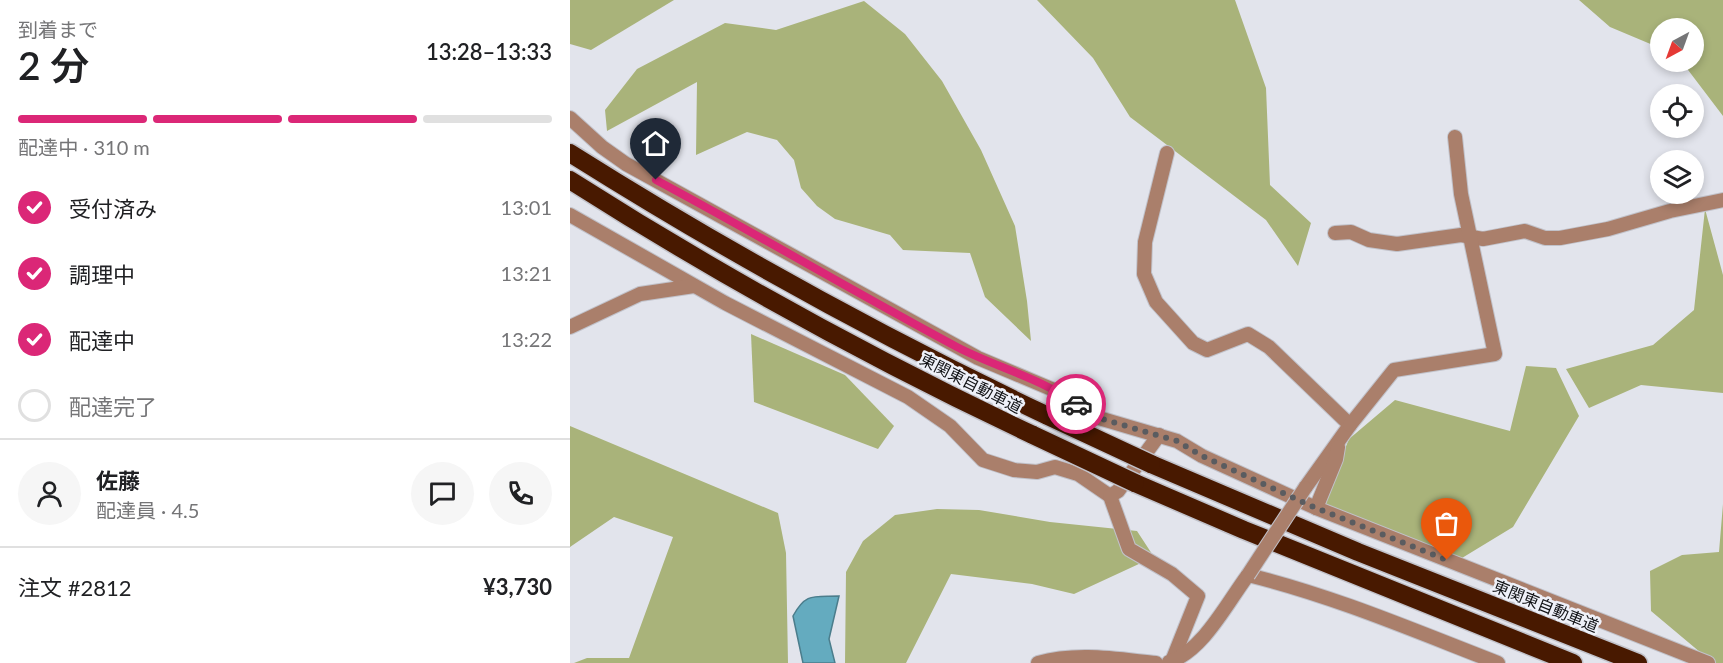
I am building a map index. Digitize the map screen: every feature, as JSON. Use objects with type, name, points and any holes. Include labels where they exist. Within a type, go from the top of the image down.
[{"type":"highway","name":"東関東自動車道","points":[[570,153],[680,221],[824,302],[936,362],[1048,416],[1151,464],[1358,552],[1638,663]]},
{"type":"highway","name":"東関東自動車道","points":[[570,180],[761,295],[924,382],[1033,435],[1135,483],[1244,530],[1573,663]]},
{"type":"street","points":[[570,118],[602,147],[626,164],[867,299],[978,358],[1061,393],[1092,416],[1177,441],[1202,456],[1316,508],[1708,663]]},
{"type":"street","points":[[1169,662],[1194,649],[1248,575],[1350,425],[1394,370],[1496,354],[1461,194],[1455,137]]},
{"type":"street","points":[[1167,153],[1145,242],[1144,274],[1156,302],[1193,343],[1207,350],[1248,334],[1269,347],[1350,425]]},
{"type":"street","points":[[1335,233],[1351,232],[1369,240],[1397,244],[1461,235],[1483,238],[1525,231],[1545,238],[1560,237],[1608,229],[1670,211],[1723,200]]},
{"type":"street","points":[[570,215],[804,346],[908,398],[950,426],[983,460],[1014,470],[1037,472],[1055,467],[1063,468],[1078,474],[1110,496],[1129,549],[1172,574],[1198,597],[1169,662]]},
{"type":"street","points":[[570,327],[640,294],[694,286]]},
{"type":"street","points":[[1110,496],[1118,491],[1159,435]]},
{"type":"street","points":[[1316,508],[1336,459],[1338,442]]},
{"type":"street","points":[[1248,575],[1292,586],[1354,607],[1498,663]]},
{"type":"street","points":[[1038,663],[1052,659],[1090,657],[1156,663]]},
{"type":"green space","points":[[570,0],[674,0],[591,50],[570,44]]},
{"type":"green space","points":[[1037,0],[1235,0],[1266,88],[1270,185],[1311,223],[1298,266],[1266,220],[1130,117],[1093,58]]},
{"type":"green space","points":[[1579,0],[1723,0],[1723,116],[1704,91],[1704,84],[1699,84],[1690,72],[1704,72],[1704,18],[1650,18],[1650,44],[1610,27]]},
{"type":"green space","points":[[864,1],[905,34],[942,81],[981,150],[1015,226],[1031,341],[985,297],[970,253],[903,250],[890,235],[835,219],[817,206],[801,188],[794,160],[777,140],[747,132],[696,155],[697,82],[607,131],[605,110],[637,69],[725,23],[776,30]]},
{"type":"green space","points":[[1705,209],[1723,275],[1723,393],[1641,385],[1589,408],[1566,369],[1653,345],[1694,310]]},
{"type":"green space","points":[[751,334],[845,375],[894,426],[878,449],[754,402]]},
{"type":"green space","points":[[1526,366],[1556,368],[1579,416],[1513,527],[1462,558],[1322,505],[1349,439],[1395,400],[1510,431]]},
{"type":"green space","points":[[570,426],[778,513],[786,553],[788,663],[574,663],[587,658],[629,658],[673,537],[614,517],[570,547]]},
{"type":"green space","points":[[1723,504],[1723,663],[1713,663],[1651,611],[1650,571],[1682,555],[1719,552]]},
{"type":"green space","points":[[937,509],[979,510],[1050,522],[1137,531],[1154,557],[1074,594],[1032,584],[951,574],[906,663],[845,663],[846,572],[863,541],[895,515]]},
{"type":"water","points":[[839,596],[829,639],[835,663],[803,663],[793,616],[802,603],[811,597]]},
{"type":"way so far","points":[[1076,404],[1092,416],[1177,441],[1202,456],[1316,508],[1447,560]]},
{"type":"route","points":[[656,180],[867,299],[978,358],[1052,388],[1076,404]]}]
